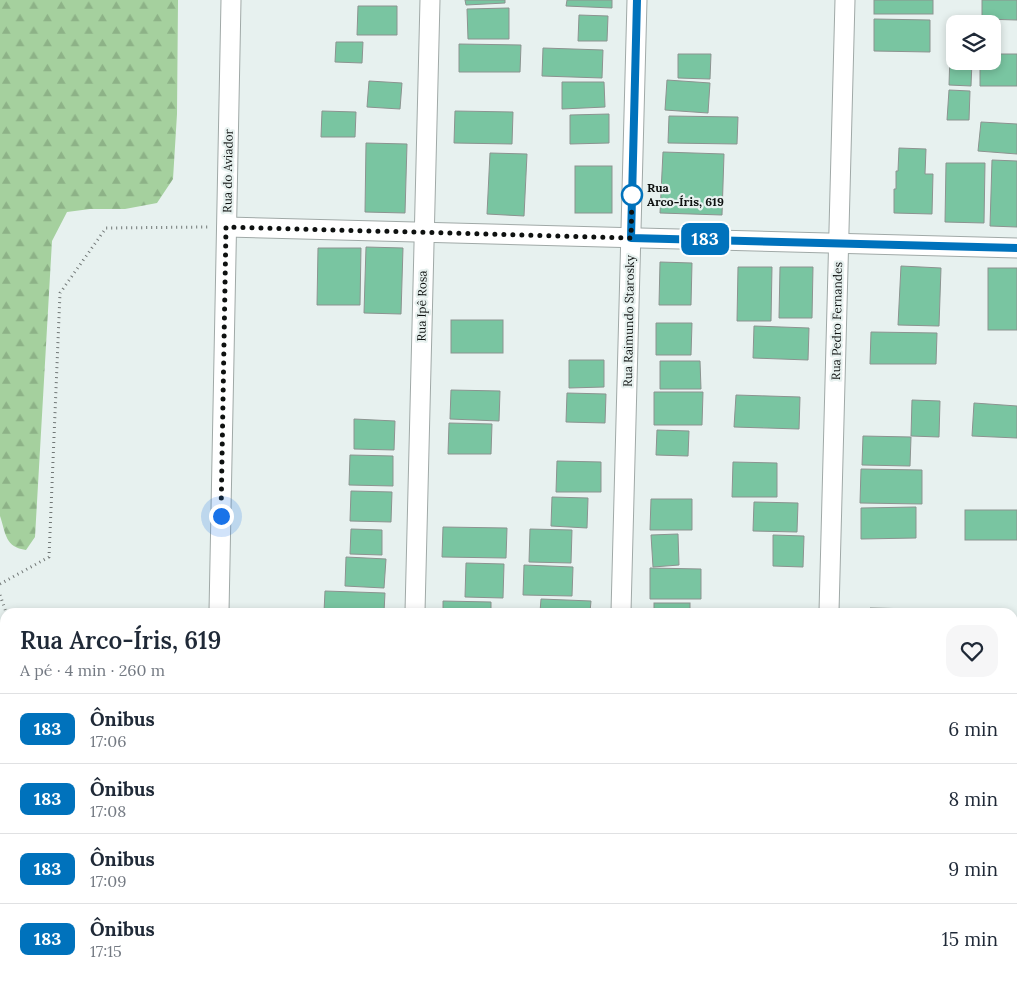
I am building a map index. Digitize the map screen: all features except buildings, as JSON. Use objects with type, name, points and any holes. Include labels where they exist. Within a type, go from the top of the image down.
[{"type":"street","name":"Rua do Aviador","points":[[219,608],[231,0]]},
{"type":"street","name":"Rua Ipê Rosa","points":[[415,608],[430,0]]},
{"type":"street","name":"Rua Raimundo Starosky","points":[[622,608],[637,0]]},
{"type":"street","name":"Rua Pedro Fernandes","points":[[829,608],[845,0]]},
{"type":"street","points":[[226,227],[1017,248]]},
{"type":"path","points":[[0,584],[49,558],[60,293],[106,228],[226,227]]},
{"type":"path","points":[[0,596],[4,608]]},
{"type":"green space","points":[[0,0],[178,0],[177,114],[173,179],[157,203],[125,209],[90,209],[67,212],[52,241],[35,537],[26,550],[10,543],[5,534],[0,516]]},
{"type":"bus line","name":"183","points":[[637,0],[631,238],[1017,248]]},
{"type":"place","name":"Rua Arco-Íris, 619","points":[[632,195]]},
{"type":"route","points":[[221,516],[226,227],[631,238],[632,195]]}]
